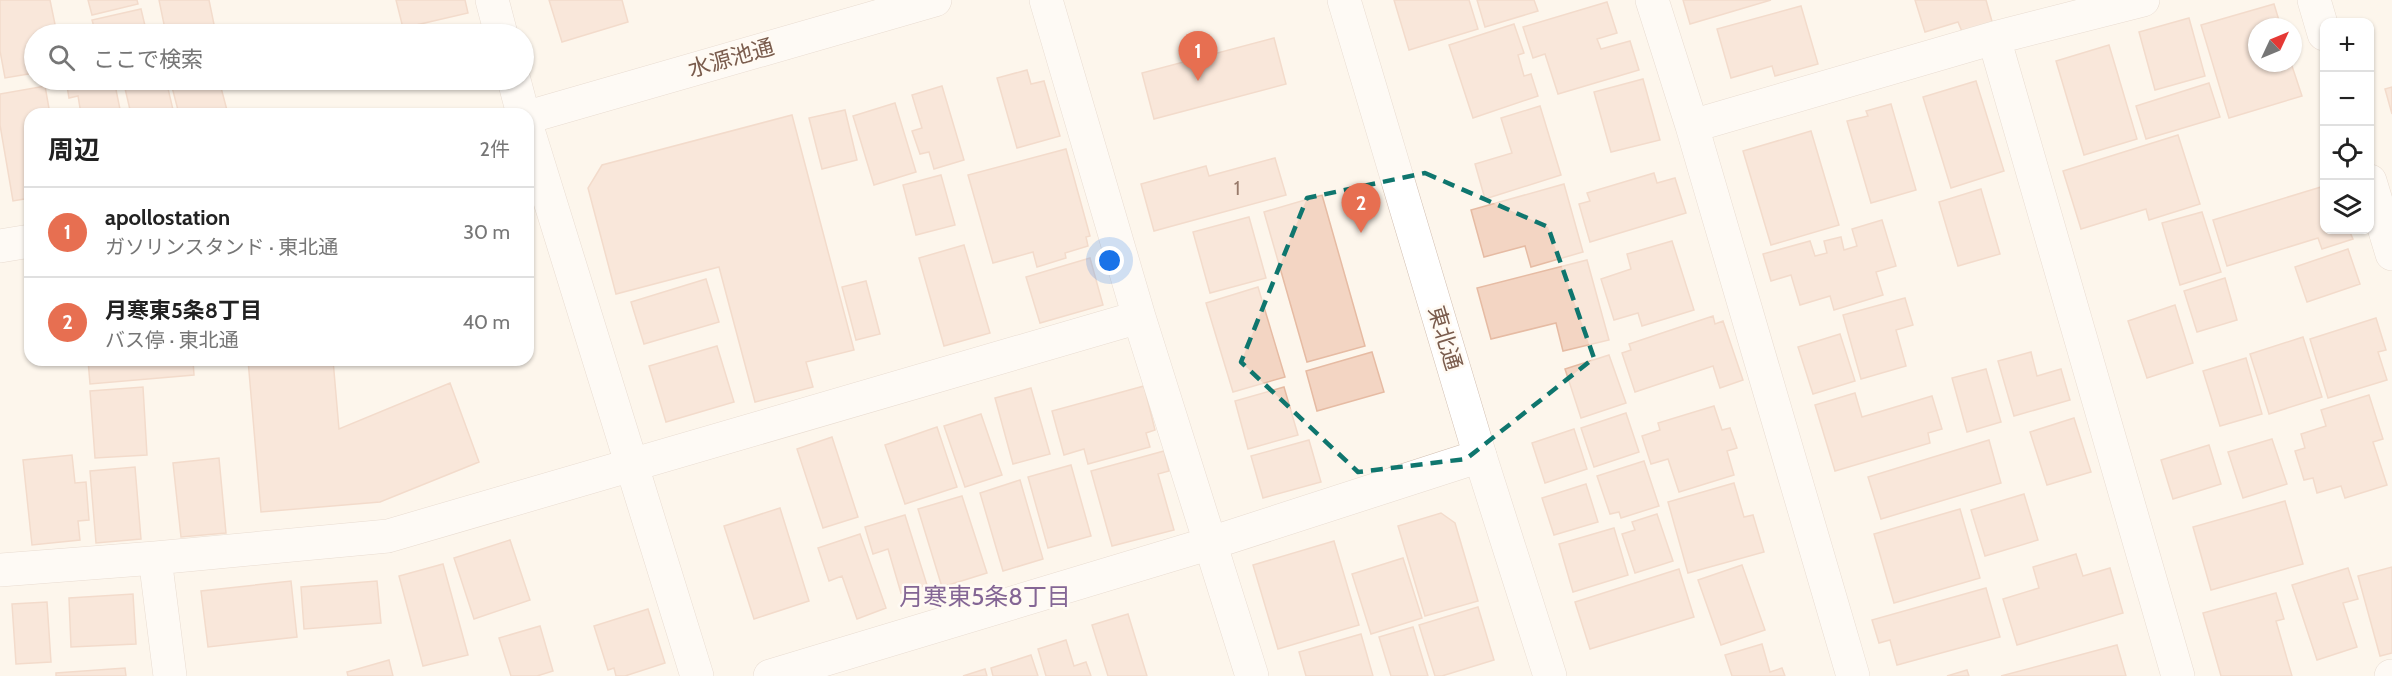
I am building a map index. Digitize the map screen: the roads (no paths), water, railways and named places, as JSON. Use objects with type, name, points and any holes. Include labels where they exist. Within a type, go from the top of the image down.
[{"type":"street","points":[[492,0],[498,24]]},
{"type":"street","name":"水源池通","points":[[534,115],[935,0]]},
{"type":"street","points":[[1046,0],[1139,317],[1252,676]]},
{"type":"street","name":"東北通","points":[[1344,0],[1480,456],[1550,676]]},
{"type":"street","points":[[1652,0],[1692,126],[1853,676]]},
{"type":"street","points":[[1692,126],[1994,38],[2144,0]]},
{"type":"street","points":[[2314,0],[2320,19]]},
{"type":"street","points":[[1994,38],[2178,676]]},
{"type":"street","points":[[517,90],[521,108]]},
{"type":"street","points":[[534,150],[697,676]]},
{"type":"street","points":[[2374,194],[2392,254]]},
{"type":"street","points":[[0,246],[24,242]]},
{"type":"street","points":[[0,570],[388,536],[1139,317]]},
{"type":"street","points":[[770,676],[1211,543],[1480,456]]},
{"type":"street","points":[[155,558],[170,676]]},
{"type":"place","name":"apollostation","points":[[1198,81]]},
{"type":"place","name":"月寒東5条8丁目","points":[[1361,233]]},
{"type":"district","name":"月寒東5条8丁目","points":[[985,596]]}]
